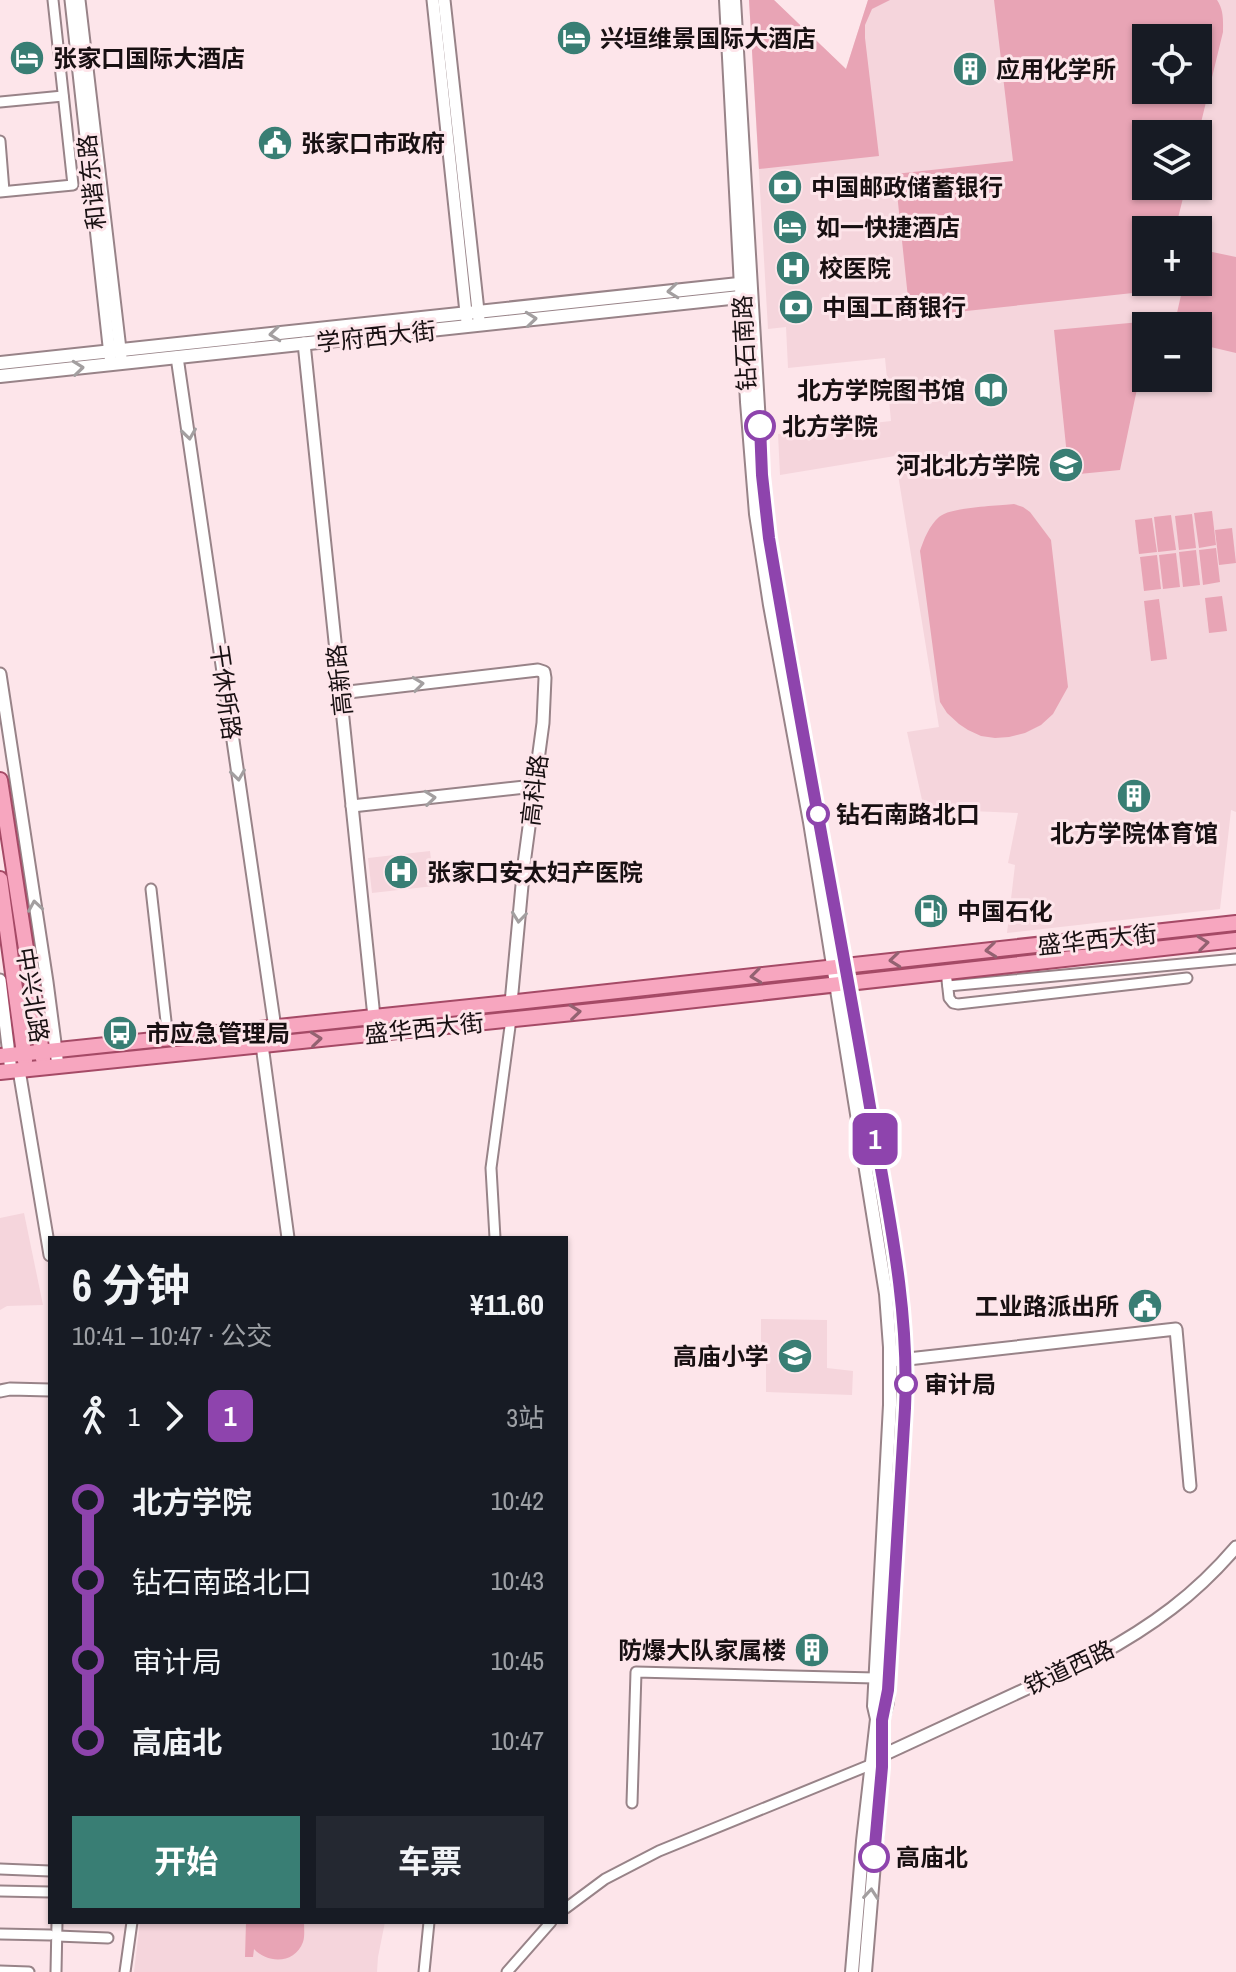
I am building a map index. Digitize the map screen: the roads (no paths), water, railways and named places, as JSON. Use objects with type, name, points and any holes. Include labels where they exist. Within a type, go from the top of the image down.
[{"type":"main road","name":"钻石南路","points":[[726,0],[746,290],[769,538],[842,984]]},
{"type":"main road","name":"钻石南路","points":[[734,0],[746,290]]},
{"type":"main road","name":"学府西大街","points":[[0,376],[116,358],[746,290]]},
{"type":"main road","name":"学府西大街","points":[[0,363],[177,357],[473,319]]},
{"type":"main road","name":"中兴北路","points":[[0,780],[51,1067]]},
{"type":"main road","name":"中兴北路","points":[[0,879],[12,1073]]},
{"type":"main road","name":"盛华西大街","points":[[11,1055],[1236,923]]},
{"type":"main road","name":"盛华西大街","points":[[12,1073],[842,984],[951,977],[1236,940]]},
{"type":"main road","points":[[842,984],[896,1265],[906,1384],[888,1690],[882,1720],[882,1767],[865,1972]]},
{"type":"main road","points":[[842,984],[886,1294],[890,1361],[875,1678],[877,1719],[870,1765],[852,1972]]},
{"type":"main road","points":[[675,985],[677,1002]]},
{"type":"street","points":[[0,141],[2,192],[73,185],[53,0]]},
{"type":"street","name":"和谐东路","points":[[71,0],[116,358]]},
{"type":"street","name":"和谐东路","points":[[79,0],[116,358]]},
{"type":"street","points":[[433,0],[473,319]]},
{"type":"street","points":[[444,0],[473,319]]},
{"type":"street","points":[[0,102],[63,96]]},
{"type":"street","name":"高新路","points":[[304,343],[374,1017]]},
{"type":"street","name":"干休所路","points":[[177,357],[275,1028]]},
{"type":"street","name":"高科路","points":[[340,693],[538,670],[544,672],[543,723],[524,864],[511,1003]]},
{"type":"street","points":[[0,674],[49,1051]]},
{"type":"street","points":[[352,806],[534,786]]},
{"type":"street","points":[[151,889],[168,1039]]},
{"type":"street","points":[[1187,978],[958,1004],[949,998],[951,977],[1236,959]]},
{"type":"street","points":[[0,980],[11,1055]]},
{"type":"street","points":[[495,1236],[491,1168],[511,1019]]},
{"type":"street","points":[[262,1045],[288,1236]]},
{"type":"street","points":[[48,1245],[12,1073],[92,1069],[116,1060]]},
{"type":"street","points":[[890,1361],[1176,1329],[1190,1486]]},
{"type":"street","points":[[0,1391],[48,1390]]},
{"type":"street","name":"铁道西路","points":[[881,1756],[1122,1642],[1180,1603],[1213,1574],[1236,1547]]},
{"type":"street","points":[[632,1803],[636,1672],[875,1678]]},
{"type":"street","points":[[568,1907],[605,1879],[659,1851],[870,1765]]},
{"type":"street","points":[[0,1869],[48,1871],[47,1892],[0,1891]]},
{"type":"street","points":[[56,1972],[54,1935],[57,1924]]},
{"type":"street","points":[[125,1972],[132,1924]]},
{"type":"street","points":[[424,1972],[429,1924]]},
{"type":"street","points":[[507,1972],[549,1924]]},
{"type":"street","points":[[0,1934],[108,1938]]},
{"type":"street","points":[[0,1971],[29,1972]]},
{"type":"place","name":"兴垣维景国际大酒店","points":[[574,38]]},
{"type":"place","name":"张家口国际大酒店","points":[[27,58]]},
{"type":"place","name":"应用化学所","points":[[970,69]]},
{"type":"place","name":"张家口市政府","points":[[275,143]]},
{"type":"place","name":"中国邮政储蓄银行","points":[[785,187]]},
{"type":"place","name":"如一快捷酒店","points":[[790,227]]},
{"type":"place","name":"校医院","points":[[793,268]]},
{"type":"place","name":"中国工商银行","points":[[796,307]]},
{"type":"place","name":"北方学院图书馆","points":[[991,390]]},
{"type":"place","name":"北方学院","points":[[760,426]]},
{"type":"place","name":"河北北方学院","points":[[1066,465]]},
{"type":"place","name":"北方学院体育馆","points":[[1134,796]]},
{"type":"place","name":"钻石南路北口","points":[[818,814]]},
{"type":"place","name":"张家口安太妇产医院","points":[[401,872]]},
{"type":"place","name":"中国石化","points":[[931,911]]},
{"type":"place","name":"市应急管理局","points":[[120,1033]]},
{"type":"place","name":"工业路派出所","points":[[1145,1306]]},
{"type":"place","name":"高庙小学","points":[[795,1356]]},
{"type":"place","name":"审计局","points":[[906,1384]]},
{"type":"place","name":"防爆大队家属楼","points":[[812,1650]]},
{"type":"place","name":"高庙北","points":[[874,1857]]}]
